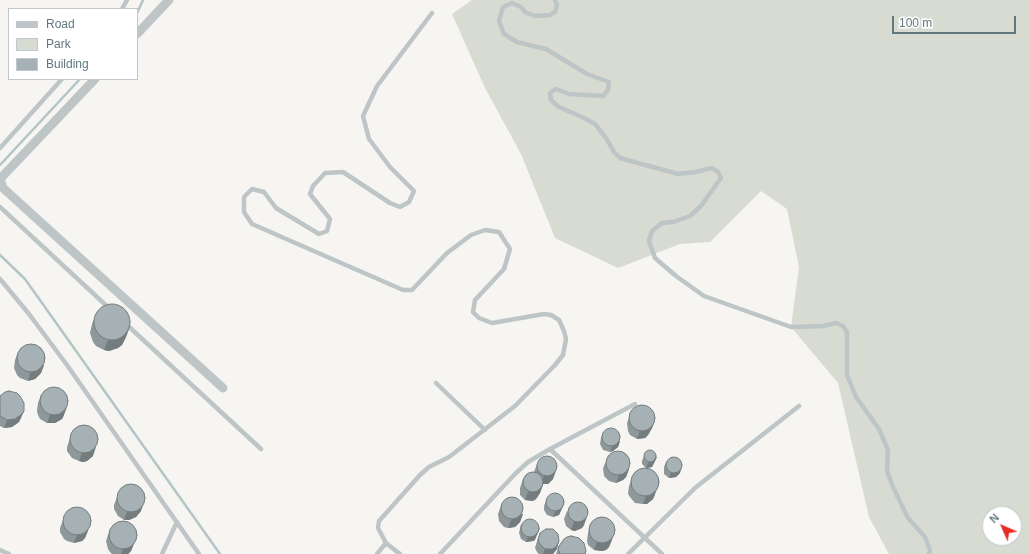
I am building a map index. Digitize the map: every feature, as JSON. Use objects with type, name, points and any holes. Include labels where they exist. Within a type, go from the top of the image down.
[{"type":"street","points":[[138,33],[169,0]]},
{"type":"street","points":[[94,80],[0,179],[3,188],[223,388]]},
{"type":"lane","points":[[555,0],[557,5],[555,12],[550,15],[535,16],[525,12],[521,7],[512,3],[503,7],[499,21],[504,34],[518,42],[546,49],[587,74],[609,82],[608,90],[603,96],[569,94],[556,89],[550,94],[551,100],[560,107],[595,124],[606,138],[614,152],[620,158],[678,174],[712,168],[718,172],[721,178],[701,206],[690,216],[673,222],[662,223],[652,231],[649,242],[655,258],[676,276],[704,296],[790,327],[823,326],[836,323],[843,326],[847,332],[847,375],[856,398],[879,429],[888,450],[887,471],[893,487],[908,518],[925,537],[930,550],[929,554]]},
{"type":"lane","points":[[400,554],[386,543],[378,528],[379,521],[420,475],[429,468],[449,457],[515,406],[555,365],[563,355],[566,339],[564,331],[559,320],[551,315],[544,314],[492,323],[479,318],[473,312],[475,300],[504,269],[510,249],[499,232],[485,230],[471,235],[447,253],[412,290],[403,290],[252,224],[244,212],[244,197],[252,189],[264,192],[276,208],[319,234],[327,231],[330,220],[310,194],[312,186],[326,173],[342,172],[390,203],[400,207],[409,202],[414,191],[390,167],[370,139],[363,116],[377,86],[432,13]]},
{"type":"lane","points":[[0,148],[61,80]]},
{"type":"lane","points":[[0,207],[116,315]]},
{"type":"lane","points":[[1,282],[29,314],[67,365],[199,554]]},
{"type":"lane","points":[[122,320],[261,449]]},
{"type":"lane","points":[[436,383],[485,430]]},
{"type":"lane","points":[[440,554],[528,462],[635,404]]},
{"type":"lane","points":[[628,554],[695,488],[799,406]]},
{"type":"lane","points":[[550,449],[662,554]]},
{"type":"lane","points":[[162,554],[177,522]]},
{"type":"lane","points":[[377,554],[386,543]]},
{"type":"lane","points":[[0,550],[9,554]]},
{"type":"green space","points":[[472,0],[1030,0],[1030,554],[889,554],[869,517],[838,383],[791,327],[799,267],[787,209],[761,191],[710,242],[680,244],[618,268],[555,238],[521,154],[485,88],[452,14]]},
{"type":"building","points":[[112,304],[125,309],[130,322],[125,335],[112,340],[99,335],[94,322],[99,309]]},
{"type":"building","points":[[31,344],[41,348],[45,358],[41,368],[31,372],[21,368],[17,358],[21,348]]},
{"type":"building","points":[[54,387],[64,391],[68,401],[64,411],[54,415],[44,411],[40,401],[44,391]]},
{"type":"building","points":[[9,391],[17,393],[20,396],[24,403],[24,411],[15,419],[7,420],[0,416],[0,396]]},
{"type":"building","points":[[642,405],[651,409],[655,418],[651,427],[642,431],[633,427],[629,418],[633,409]]},
{"type":"building","points":[[84,425],[94,429],[98,439],[94,449],[84,453],[74,449],[70,439],[74,429]]},
{"type":"building","points":[[607,428],[615,428],[620,433],[618,444],[615,446],[607,446],[602,441],[602,433]]},
{"type":"building","points":[[648,450],[652,450],[656,456],[652,462],[648,462],[644,458],[644,454]]},
{"type":"building","points":[[618,451],[626,455],[630,463],[626,471],[618,475],[610,471],[606,463],[610,455]]},
{"type":"building","points":[[547,456],[554,459],[557,466],[554,473],[547,476],[540,473],[537,466],[540,459]]},
{"type":"building","points":[[674,457],[680,459],[682,465],[680,471],[674,473],[668,471],[666,465],[668,459]]},
{"type":"building","points":[[645,468],[655,472],[659,482],[655,492],[645,496],[635,492],[631,482],[635,472]]},
{"type":"building","points":[[533,472],[540,475],[543,482],[540,489],[533,492],[526,489],[523,482],[526,475]]},
{"type":"building","points":[[131,484],[141,488],[145,498],[141,508],[131,512],[121,508],[117,498],[121,488]]},
{"type":"building","points":[[555,493],[559,494],[563,498],[563,506],[559,510],[555,511],[551,510],[547,506],[546,502],[547,498],[551,494]]},
{"type":"building","points":[[508,497],[516,497],[523,504],[523,512],[516,519],[508,519],[501,512],[501,504]]},
{"type":"building","points":[[574,502],[582,502],[588,508],[588,516],[582,522],[574,522],[568,516],[568,508]]},
{"type":"building","points":[[77,507],[87,511],[91,521],[87,531],[77,535],[67,531],[63,521],[67,511]]},
{"type":"building","points":[[602,517],[611,521],[615,530],[611,539],[602,543],[593,539],[589,530],[593,521]]},
{"type":"building","points":[[526,519],[534,519],[539,524],[537,535],[534,537],[526,537],[521,532],[521,524]]},
{"type":"building","points":[[123,521],[133,525],[137,535],[133,545],[123,549],[113,545],[109,535],[113,525]]},
{"type":"building","points":[[546,529],[553,529],[558,534],[559,541],[556,547],[552,549],[545,549],[538,540],[540,533]]},
{"type":"building","points":[[571,536],[579,538],[584,543],[586,551],[585,554],[560,554],[558,549],[559,546],[564,539]]},
{"type":"waterway","points":[[138,11],[143,0]]},
{"type":"waterway","points":[[0,165],[79,80]]},
{"type":"waterway","points":[[0,255],[25,279],[220,554]]}]
